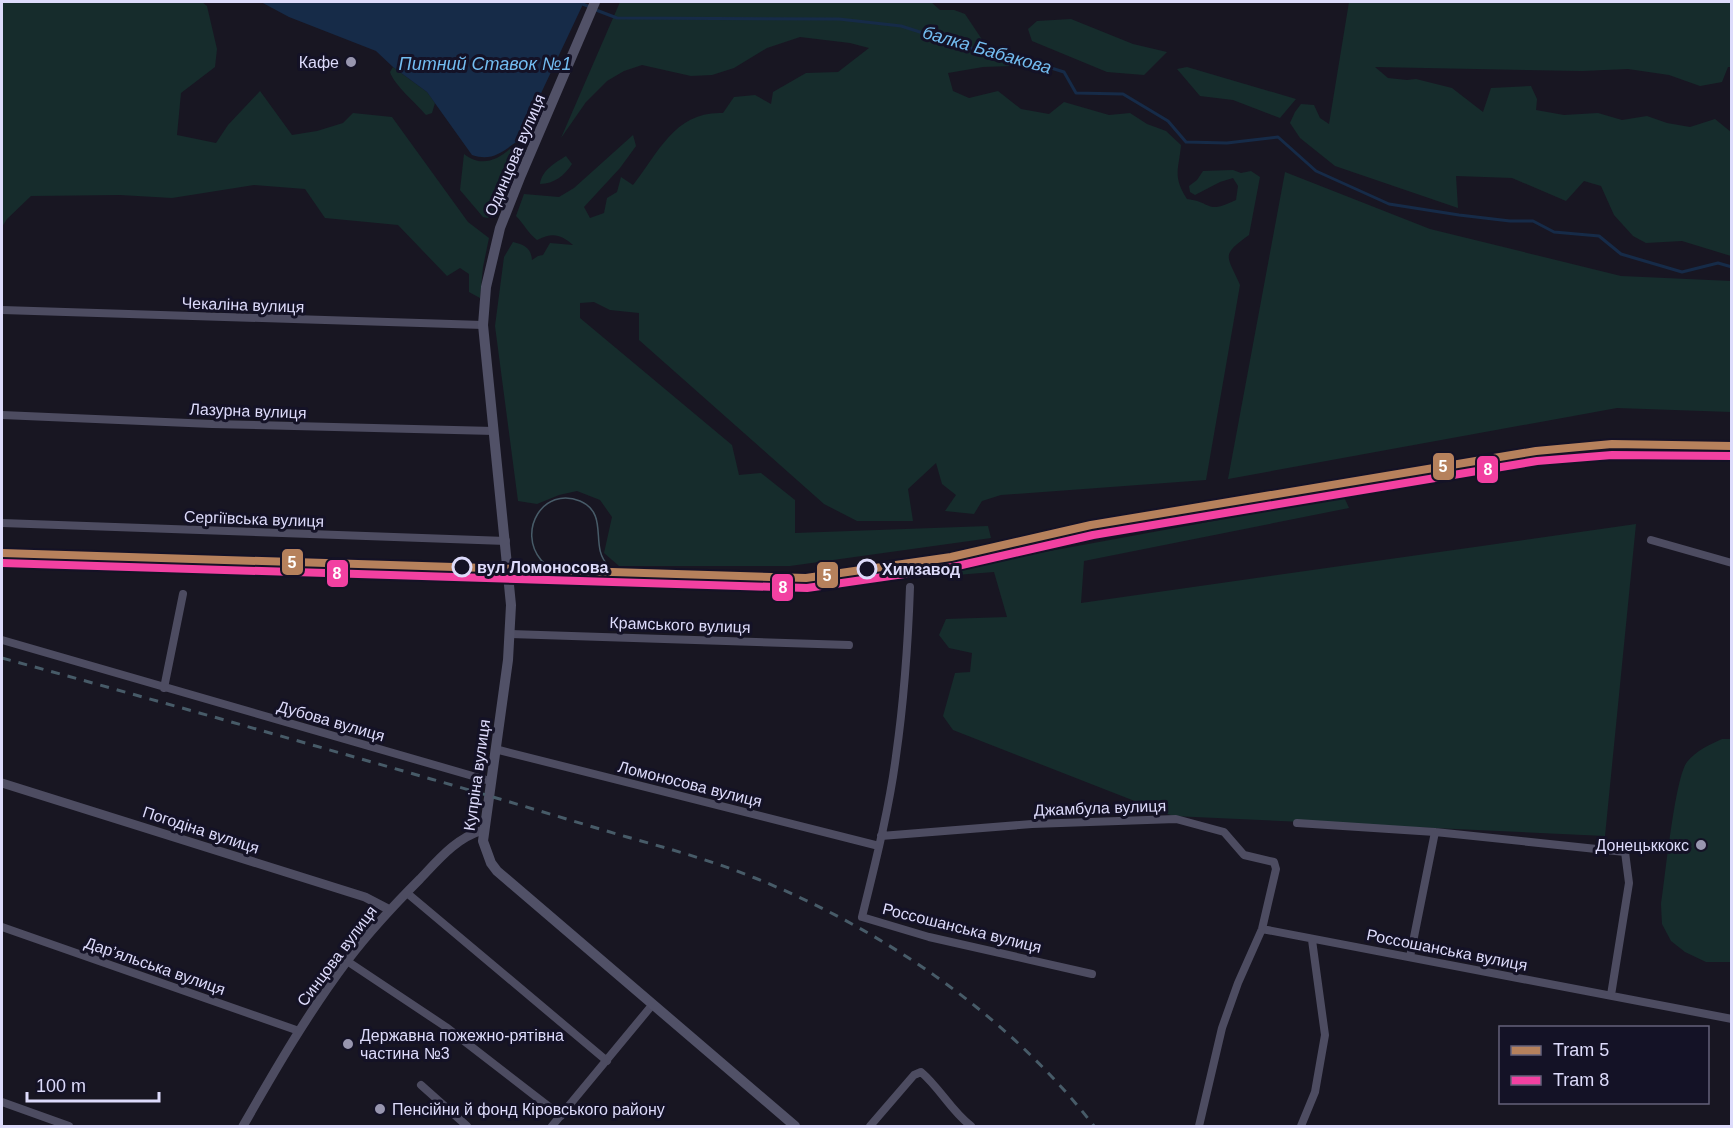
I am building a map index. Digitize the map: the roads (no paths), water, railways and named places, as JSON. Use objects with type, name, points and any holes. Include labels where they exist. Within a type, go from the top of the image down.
[{"type":"main road","name":"Одинцова вулиця","points":[[483,325],[486,286],[500,228],[595,2]]},
{"type":"main road","name":"Купріна вулиця","points":[[483,325],[511,605],[510,634],[483,830],[485,852],[497,871],[795,1126]]},
{"type":"street","name":"Чекаліна вулиця","points":[[2,310],[483,325]]},
{"type":"street","name":"Лазурна вулиця","points":[[2,415],[212,424],[495,431]]},
{"type":"street","name":"Сергіївська вулиця","points":[[2,523],[506,541]]},
{"type":"street","points":[[1651,540],[1731,563]]},
{"type":"street","points":[[879,846],[896,757],[907,651],[910,587]]},
{"type":"street","points":[[164,688],[183,594]]},
{"type":"street","name":"Крамського вулиця","points":[[510,634],[849,645]]},
{"type":"street","name":"Дубова вулиця","points":[[2,640],[490,781]]},
{"type":"street","name":"Ломоносова вулиця","points":[[495,749],[879,846]]},
{"type":"street","name":"Погодіна вулиця","points":[[2,783],[364,897],[390,910]]},
{"type":"street","name":"Джамбула вулиця","points":[[881,836],[1032,824],[1176,819],[1224,832],[1245,855],[1274,862],[1276,869],[1262,929]]},
{"type":"street","points":[[1298,823],[1435,832],[1625,852],[1629,883],[1611,995]]},
{"type":"street","name":"Синцова вулиця","points":[[243,1126],[299,1031],[347,961],[390,910],[458,841],[469,834],[483,830]]},
{"type":"street","points":[[1410,957],[1435,832]]},
{"type":"street","name":"Россошанська вулиця","points":[[879,846],[862,917],[930,937],[1092,974]]},
{"type":"street","points":[[407,893],[607,1061]]},
{"type":"street","name":"Дар’яльська вулиця","points":[[2,927],[299,1031]]},
{"type":"street","points":[[1200,1126],[1222,1028],[1238,983],[1262,929]]},
{"type":"street","name":"Россошанська вулиця","points":[[1262,929],[1731,1019]]},
{"type":"street","points":[[1301,1126],[1315,1092],[1325,1035],[1312,940]]},
{"type":"street","points":[[347,961],[446,1027],[561,1116]]},
{"type":"street","points":[[552,1126],[653,1004]]},
{"type":"street","points":[[870,1126],[914,1075],[921,1072],[928,1077],[958,1117],[970,1126]]},
{"type":"street","points":[[421,1085],[467,1126]]},
{"type":"street","points":[[2,1102],[69,1126]]},
{"type":"water","name":"Питний Ставок №1","points":[[261,2],[584,2],[519,140],[497,154],[479,157],[472,155],[427,92],[393,67],[376,51],[289,17]]},
{"type":"waterway","name":"балка Бабакова","points":[[578,2],[590,7]]},
{"type":"waterway","name":"балка Бабакова","points":[[596,10],[617,18],[839,19],[901,26],[980,51],[1032,62],[1064,72],[1076,93],[1123,94],[1168,121],[1186,142],[1227,143],[1278,137],[1316,171],[1389,204],[1459,215],[1510,221],[1533,221],[1554,232],[1599,236],[1621,254],[1682,272],[1718,263],[1732,267]]},
{"type":"tram line","name":"5","points":[[2,553],[806,578],[951,557],[1091,525],[1536,451],[1612,444],[1732,446]]},
{"type":"tram line","name":"8","points":[[2,563],[807,588],[953,567],[1093,535],[1537,461],[1612,455],[1732,456]]},
{"type":"tram line","points":[[556,570],[542,561],[534,549],[533,525],[545,505],[567,498],[580,501],[589,507],[597,522],[603,558],[613,569],[632,579]]},
{"type":"railway","points":[[2,658],[474,791],[691,856],[755,878],[850,923],[941,980],[983,1012],[1023,1048],[1094,1126]]},
{"type":"place","name":"Кафе","points":[[351,62]]},
{"type":"place","name":"вул Ломоносова","points":[[462,567]]},
{"type":"place","name":"Химзавод","points":[[867,569]]},
{"type":"place","name":"Донецьккокс","points":[[1701,845]]},
{"type":"place","name":"Державна пожежно-рятівна частина №3","points":[[348,1044]]},
{"type":"place","name":"Пенсійни й фонд Кіровського району","points":[[380,1109]]}]
